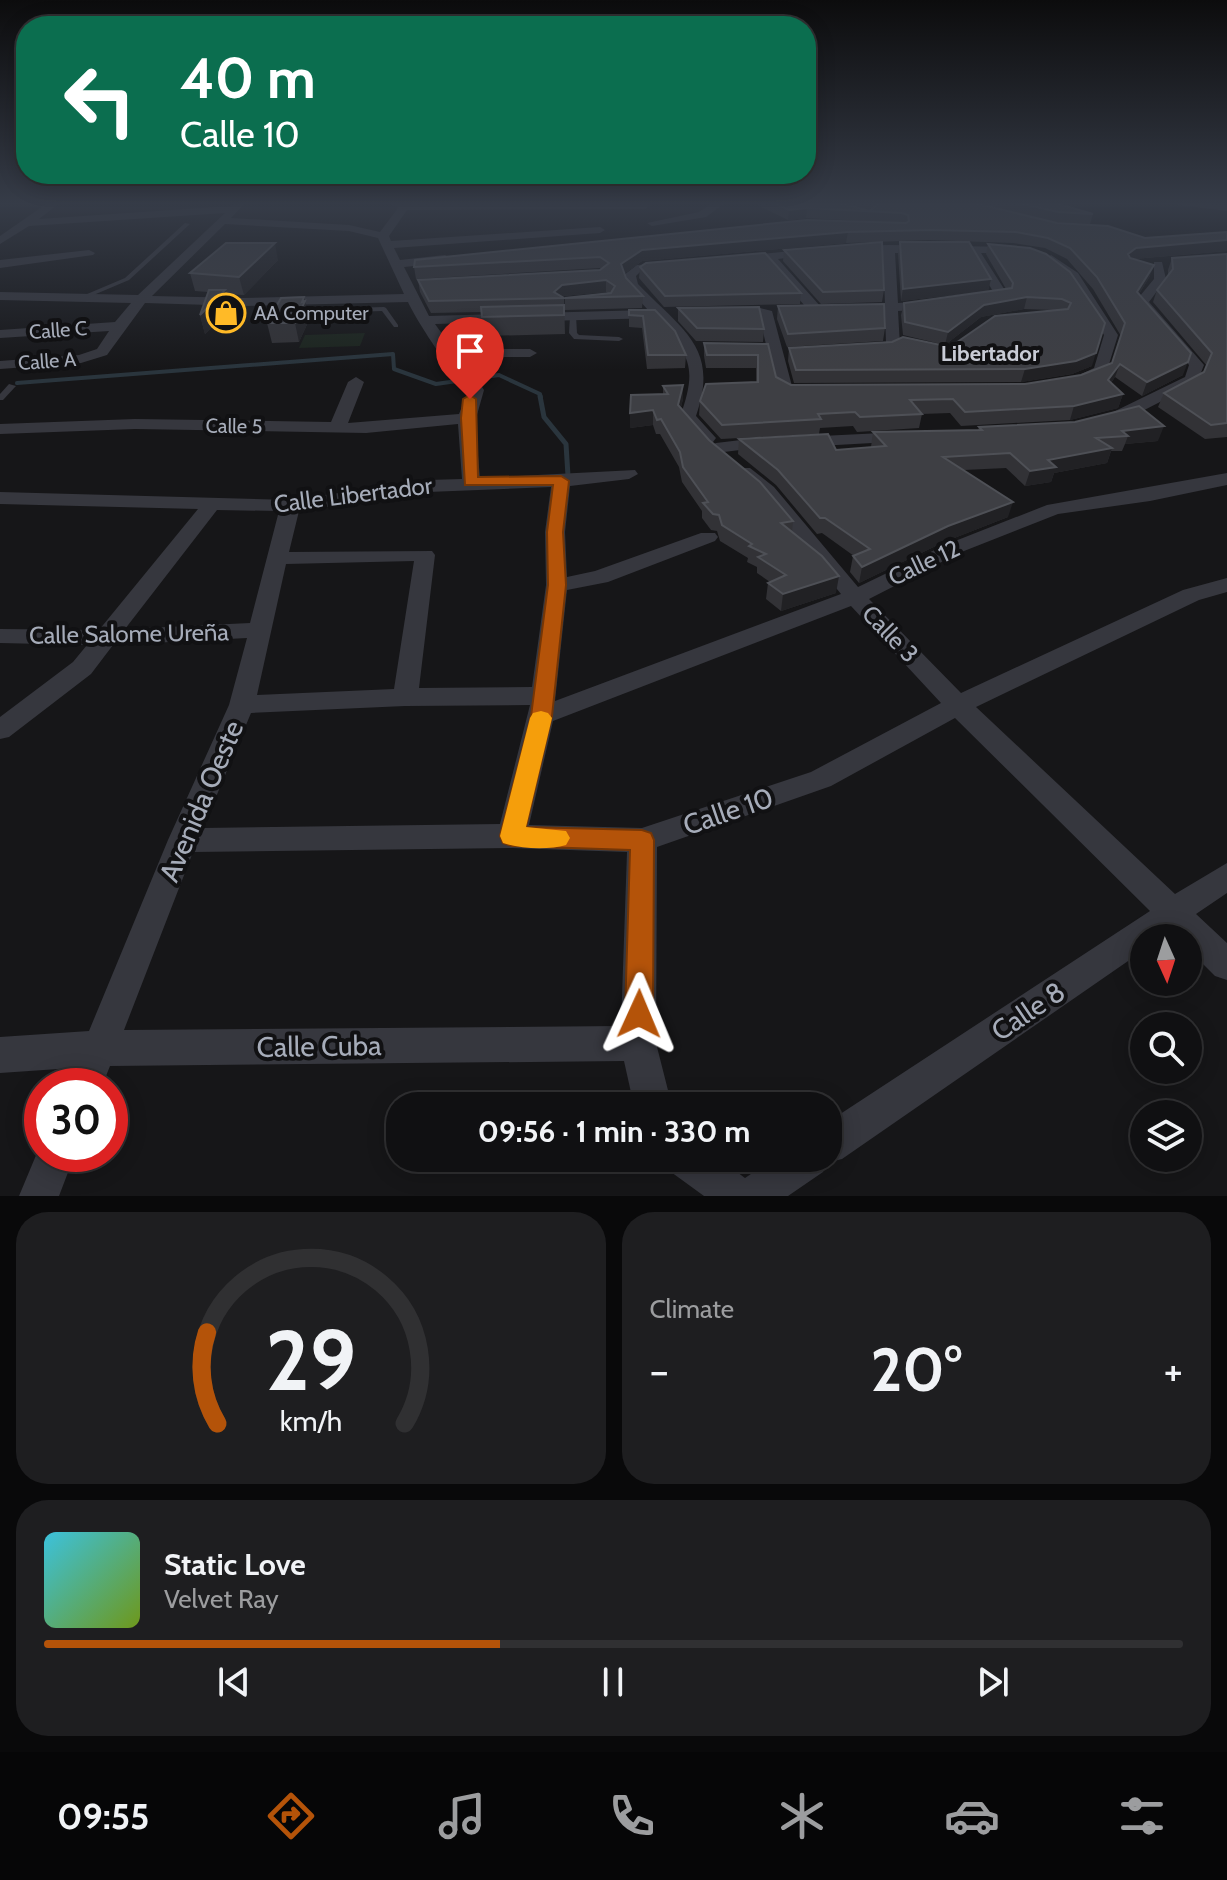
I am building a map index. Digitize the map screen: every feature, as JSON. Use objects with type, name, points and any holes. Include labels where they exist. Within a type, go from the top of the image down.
[{"type":"street","points":[[0,264],[50,258]]},
{"type":"street","points":[[116,326],[138,299],[183,258]]},
{"type":"street","points":[[394,258],[447,353],[472,384],[467,418],[471,482]]},
{"type":"street","points":[[397,264],[459,258]]},
{"type":"street","points":[[727,262],[770,258],[816,310]]},
{"type":"street","points":[[855,351],[889,348],[899,341],[890,258]]},
{"type":"street","points":[[847,310],[893,309],[1002,295],[979,258]]},
{"type":"street","points":[[1049,258],[1074,276],[1111,335],[1101,371],[1063,384]]},
{"type":"street","name":"Calle 3","points":[[685,265],[633,271],[630,275],[632,285],[666,314],[697,348],[700,382],[688,417],[716,448],[767,491],[855,597],[958,705],[1227,965]]},
{"type":"street","points":[[1102,422],[1125,415],[1192,380],[1197,371],[1197,365],[1142,302],[1160,279],[1156,266]]},
{"type":"street","points":[[0,296],[374,304],[416,300],[579,301]]},
{"type":"street","points":[[0,307],[16,297]]},
{"type":"street","points":[[416,300],[573,316],[666,314]]},
{"type":"street","points":[[821,392],[785,390],[773,351],[771,311],[831,310]]},
{"type":"street","name":"Calle C","points":[[0,334],[116,326]]},
{"type":"street","name":"Calle A","points":[[0,365],[94,356],[102,352],[116,326]]},
{"type":"street","points":[[447,353],[530,353]]},
{"type":"street","points":[[337,428],[356,382]]},
{"type":"street","name":"Calle 5","points":[[0,429],[135,424],[366,428],[467,418]]},
{"type":"street","points":[[716,448],[764,442],[913,436]]},
{"type":"street","name":"Calle Libertador","points":[[0,498],[290,506],[471,482],[561,481],[629,474]]},
{"type":"street","name":"Calle 12","points":[[242,705],[405,697],[542,706],[855,597],[952,549],[1054,509],[1150,495],[1227,479]]},
{"type":"street","points":[[512,836],[542,706],[557,585],[555,532],[561,481]]},
{"type":"street","points":[[0,730],[82,668],[211,505]]},
{"type":"street","name":"Avenida Oeste","points":[[92,1068],[183,840],[242,705],[290,506]]},
{"type":"street","points":[[557,585],[600,577],[708,537]]},
{"type":"street","points":[[277,558],[425,555],[405,697]]},
{"type":"street","name":"Calle 10","points":[[183,840],[512,836],[642,840],[821,779],[958,705],[1191,595],[1227,585]]},
{"type":"street","name":"Calle Salome Ureña","points":[[0,636],[106,638],[258,630]]},
{"type":"street","points":[[642,840],[638,1043],[650,1092]]},
{"type":"street","name":"Calle 8","points":[[842,1136],[1227,876]]},
{"type":"street","name":"Calle Cuba","points":[[0,1055],[100,1048],[638,1043]]},
{"type":"street","points":[[39,1196],[49,1172]]},
{"type":"street","points":[[704,1172],[737,1196]]},
{"type":"street","points":[[753,1196],[788,1172]]},
{"type":"lane","points":[[82,298],[127,279],[150,258]]},
{"type":"lane","points":[[321,311],[374,304],[386,310],[396,326]]},
{"type":"lane","points":[[573,316],[573,333],[577,337],[619,339]]},
{"type":"lane","points":[[0,398],[12,386]]},
{"type":"shaded area","points":[[365,333],[360,346],[299,348],[305,335]]},
{"type":"building","points":[[208,258],[259,258],[239,277],[190,273]]},
{"type":"building","points":[[436,258],[585,258],[414,267],[415,260]]},
{"type":"building","points":[[601,258],[630,258],[621,264],[626,278],[643,296],[565,298],[611,293],[615,286],[606,280],[562,285],[554,292],[564,298],[429,301],[418,280],[600,270],[609,263]]},
{"type":"building","points":[[708,258],[769,258],[801,293],[665,296],[640,267],[646,263]]},
{"type":"building","points":[[791,258],[883,258],[884,290],[823,292]]},
{"type":"building","points":[[901,258],[978,258],[991,279],[903,289]]},
{"type":"building","points":[[997,258],[1051,258],[1070,272],[1105,323],[1096,353],[1076,361],[1025,369],[796,370],[789,348],[892,342],[903,337],[950,347],[995,316],[1068,309],[1071,303],[1062,299],[1027,297],[984,305],[948,332],[905,322],[904,303],[1012,288],[1013,283]]},
{"type":"building","points":[[1079,258],[1130,258],[1154,265],[1137,292],[1191,353],[1188,362],[1147,382],[1120,364],[1108,380],[1123,394],[1074,406],[965,412],[953,399],[910,400],[922,414],[860,417],[855,412],[818,414],[821,419],[722,425],[700,401],[706,384],[758,382],[758,355],[707,355],[704,343],[768,344],[776,377],[791,385],[1025,384],[1081,375],[1112,363],[1125,323],[1097,277]]},
{"type":"building","points":[[1172,258],[1227,258],[1227,423],[1211,425],[1164,393],[1204,372],[1212,353],[1157,290],[1173,269]]},
{"type":"building","points":[[209,290],[225,290],[200,315]]},
{"type":"building","points":[[304,297],[295,323],[267,323],[281,298]]},
{"type":"building","points":[[884,304],[885,328],[788,334],[778,306]]},
{"type":"building","points":[[564,305],[564,315],[482,317],[481,307]]},
{"type":"building","points":[[759,307],[764,329],[697,328],[678,308]]},
{"type":"building","points":[[629,310],[655,310],[675,331],[686,355],[648,355],[643,316],[629,315]]},
{"type":"building","points":[[683,385],[678,405],[709,440],[760,482],[793,521],[781,523],[822,556],[839,576],[783,594],[768,583],[786,575],[758,557],[766,554],[749,546],[752,544],[722,525],[719,515],[713,514],[703,503],[708,502],[683,467],[680,452],[661,419],[657,420],[653,410],[630,413],[631,395],[668,394],[663,386]]},
{"type":"building","points":[[1139,406],[1164,426],[1122,431],[1128,436],[1096,438],[1112,448],[1048,460],[1056,467],[1030,471],[1010,453],[943,457],[1013,502],[948,526],[862,567],[853,556],[870,549],[825,518],[820,518],[778,470],[739,439],[828,434],[836,450],[886,446],[873,432],[982,430],[979,427],[1075,422]]},
{"type":"waterway","points":[[17,383],[393,354],[394,369],[436,384],[499,375],[540,394],[541,398]]},
{"type":"waterway","points":[[540,396],[544,417],[566,444],[568,476]]},
{"type":"slow traffic","points":[[541,718],[512,836],[558,838]]},
{"type":"place","name":"AA Computer","points":[[226,313]]},
{"type":"district","name":"Libertador","points":[[990,353]]},
{"type":"route","points":[[470,399],[467,418],[471,482],[561,481],[555,532],[557,585],[541,716],[512,836],[642,840],[639,1014]]}]
